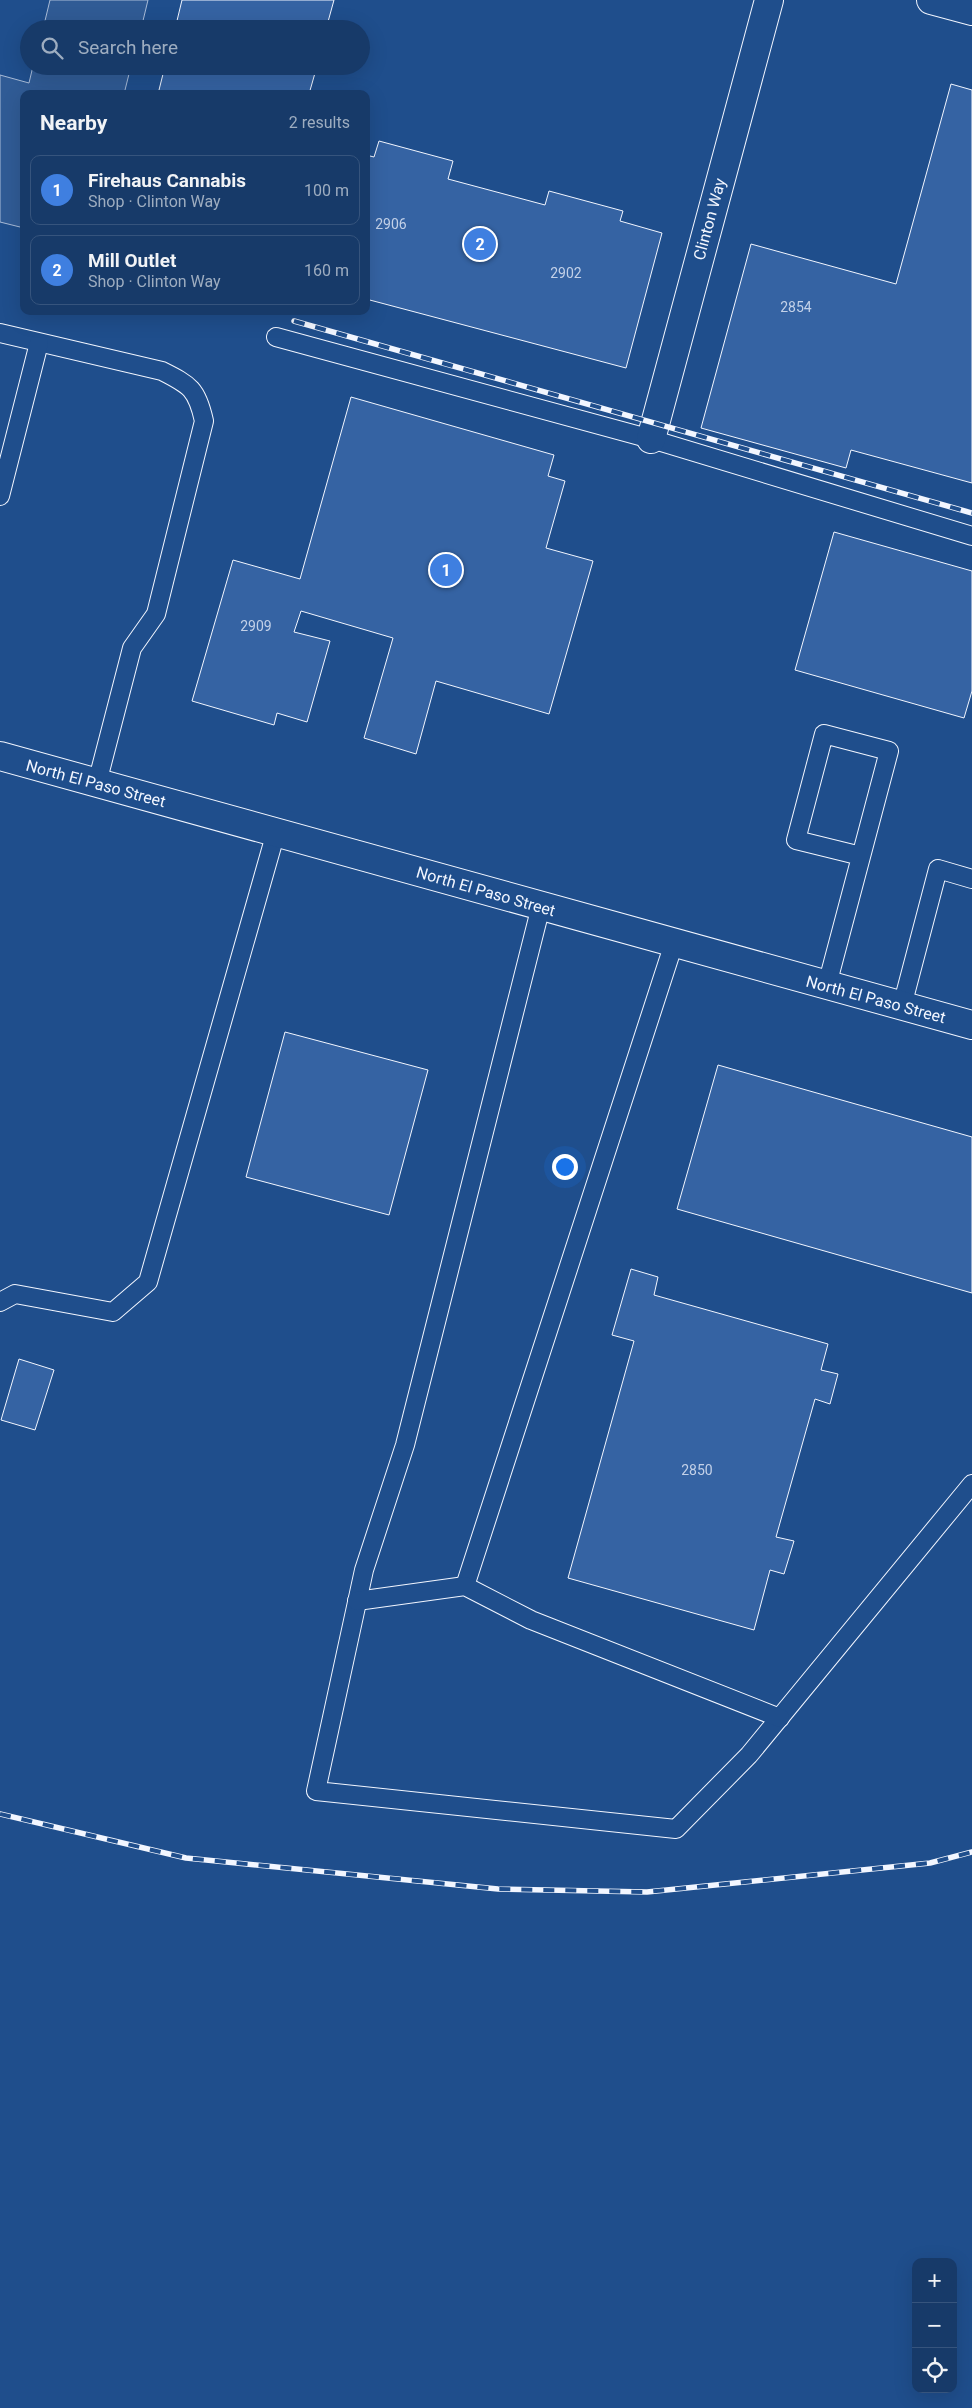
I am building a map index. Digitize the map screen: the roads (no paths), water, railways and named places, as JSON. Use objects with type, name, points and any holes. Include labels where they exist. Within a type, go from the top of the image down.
[{"type":"street","name":"Clinton Way","points":[[651,439],[768,0]]},
{"type":"street","points":[[931,0],[972,11]]},
{"type":"street","name":"North El Paso Street","points":[[0,756],[972,1025]]},
{"type":"lane","points":[[0,333],[162,371],[186,383],[200,401],[204,421],[156,614],[132,648],[97,783]]},
{"type":"lane","points":[[276,337],[651,439],[972,536]]},
{"type":"lane","points":[[0,496],[40,342]]},
{"type":"lane","points":[[827,985],[889,752],[824,734],[796,840],[861,856]]},
{"type":"lane","points":[[0,1302],[15,1294],[113,1312],[148,1282],[276,832]]},
{"type":"lane","points":[[902,1006],[938,869],[972,878]]},
{"type":"lane","points":[[541,906],[405,1445],[364,1570],[316,1790],[676,1829],[749,1755],[972,1484]]},
{"type":"lane","points":[[465,1586],[674,943]]},
{"type":"lane","points":[[357,1600],[465,1586],[531,1620],[780,1718]]},
{"type":"railway","points":[[294,321],[972,513]]},
{"type":"railway","points":[[0,1814],[186,1858],[498,1889],[647,1892],[930,1863],[972,1852]]},
{"type":"place","name":"Mill Outlet","points":[[480,244]]},
{"type":"place","name":"Firehaus Cannabis","points":[[446,570]]}]
